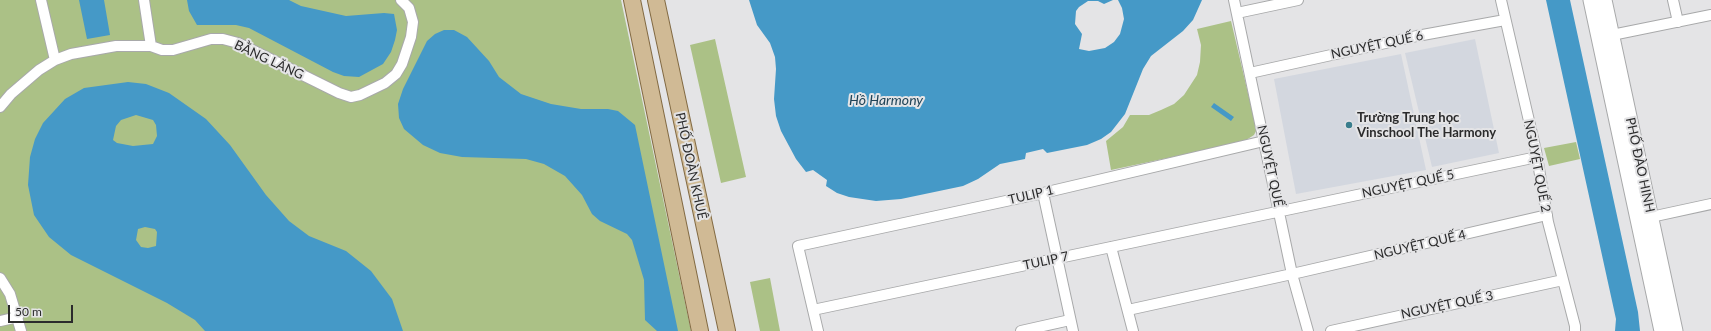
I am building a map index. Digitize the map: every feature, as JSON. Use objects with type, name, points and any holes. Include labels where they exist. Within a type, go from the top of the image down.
[{"type":"main road","name":"PHỐ ĐOÀN KHUÊ","points":[[632,0],[700,331]]},
{"type":"main road","name":"PHỐ ĐOÀN KHUÊ","points":[[656,0],[727,331]]},
{"type":"street","points":[[41,0],[56,60]]},
{"type":"street","points":[[144,0],[151,46]]},
{"type":"street","name":"BẰNG LĂNG","points":[[0,107],[26,81],[56,60],[97,48],[116,46],[151,46],[162,50],[173,50],[211,40],[223,39],[238,43],[339,94],[352,97],[356,96],[374,90],[385,83],[396,74],[402,64],[411,37],[413,22],[409,8],[401,0]]},
{"type":"street","name":"NGUYỆT QUẾ","points":[[1234,0],[1292,274],[1308,331]]},
{"type":"street","points":[[1237,13],[1298,0]]},
{"type":"street","name":"NGUYỆT QUẾ 2","points":[[1501,0],[1538,157],[1547,215],[1575,331]]},
{"type":"street","name":"PHỐ ĐÀO HINH","points":[[1591,0],[1662,331]]},
{"type":"street","name":"PHỐ ĐÀO HINH","points":[[1604,0],[1675,331]]},
{"type":"street","points":[[1674,0],[1678,22]]},
{"type":"street","points":[[1612,35],[1711,15]]},
{"type":"street","name":"NGUYỆT QUẾ 6","points":[[1250,73],[1417,36],[1505,20]]},
{"type":"street","name":"TULIP 1","points":[[813,310],[798,246],[1043,193],[1264,141]]},
{"type":"street","name":"NGUYỆT QUẾ 5","points":[[1279,211],[1538,157]]},
{"type":"street","points":[[1043,193],[1073,331]]},
{"type":"street","points":[[1651,217],[1711,204]]},
{"type":"street","name":"TULIP 7","points":[[813,310],[1279,211]]},
{"type":"street","name":"NGUYỆT QUẾ 4","points":[[1128,310],[1547,215]]},
{"type":"street","points":[[1111,247],[1133,331]]},
{"type":"street","points":[[0,278],[10,294],[21,331]]},
{"type":"street","name":"NGUYỆT QUẾ 3","points":[[1331,331],[1563,280]]},
{"type":"street","points":[[813,310],[818,331]]},
{"type":"street","points":[[0,321],[18,317]]},
{"type":"street","points":[[1021,331],[1070,320]]},
{"type":"shaded area","points":[[1475,39],[1499,153],[1432,167],[1405,53]]},
{"type":"shaded area","name":"Trường Trung học Vinschool The Harmony","points":[[1401,54],[1426,170],[1296,194],[1274,79]]},
{"type":"green space","points":[[0,0],[621,0],[691,331],[0,331]]},
{"type":"green space","points":[[1231,21],[1255,123],[1256,131],[1254,135],[1243,142],[1111,170],[1106,141],[1123,127],[1130,115],[1149,115],[1174,104],[1184,95],[1197,75],[1200,62],[1201,45],[1197,29]]},
{"type":"green space","points":[[715,39],[746,177],[721,183],[690,45]]},
{"type":"green space","points":[[1576,142],[1580,159],[1549,166],[1544,148]]},
{"type":"green space","points":[[770,278],[780,331],[760,331],[750,282]]},
{"type":"water","points":[[79,0],[104,0],[110,35],[87,39]]},
{"type":"water","points":[[187,0],[289,0],[301,6],[346,16],[384,13],[394,14],[397,30],[391,52],[383,64],[359,77],[344,76],[333,72],[249,28],[236,25],[197,25],[189,11]]},
{"type":"water","name":"Hồ Harmony","points":[[749,0],[1113,0],[1104,4],[1098,1],[1088,1],[1076,11],[1075,24],[1082,34],[1079,49],[1089,51],[1105,48],[1114,42],[1120,34],[1124,19],[1122,8],[1118,0],[1202,0],[1193,20],[1183,31],[1151,56],[1143,69],[1125,114],[1111,132],[1101,139],[1087,145],[1047,153],[1043,149],[1026,153],[1025,159],[1000,164],[978,179],[963,186],[901,199],[876,201],[849,197],[837,193],[826,186],[827,180],[813,170],[806,172],[796,159],[781,131],[776,116],[774,99],[776,69],[775,57],[770,43],[757,25]]},
{"type":"water","points":[[1546,0],[1570,0],[1638,312],[1640,331],[1615,331],[1616,319]]},
{"type":"water","points":[[444,30],[454,30],[467,37],[489,61],[499,77],[521,94],[551,104],[581,109],[608,109],[618,111],[635,125],[678,331],[657,331],[645,320],[644,280],[632,240],[627,234],[600,221],[592,214],[582,195],[565,176],[544,164],[526,159],[462,157],[440,153],[423,145],[404,129],[399,118],[398,104],[403,89],[427,41],[435,34]]},
{"type":"water","points":[[128,82],[146,84],[169,93],[206,119],[230,145],[266,195],[289,221],[309,236],[346,251],[371,271],[392,299],[403,331],[205,331],[195,320],[167,303],[71,255],[49,237],[34,215],[28,185],[30,157],[35,139],[43,123],[65,99],[84,88]],"holes":[[[136,115],[153,120],[156,125],[157,136],[153,144],[133,146],[117,143],[113,140],[116,126],[121,120]],[[145,227],[155,229],[157,232],[156,246],[148,248],[141,247],[136,240],[138,229]]]},
{"type":"water","points":[[1214,103],[1234,117],[1231,121],[1211,107]]},
{"type":"place","name":"Trường Trung học Vinschool The Harmony","points":[[1349,125]]}]
